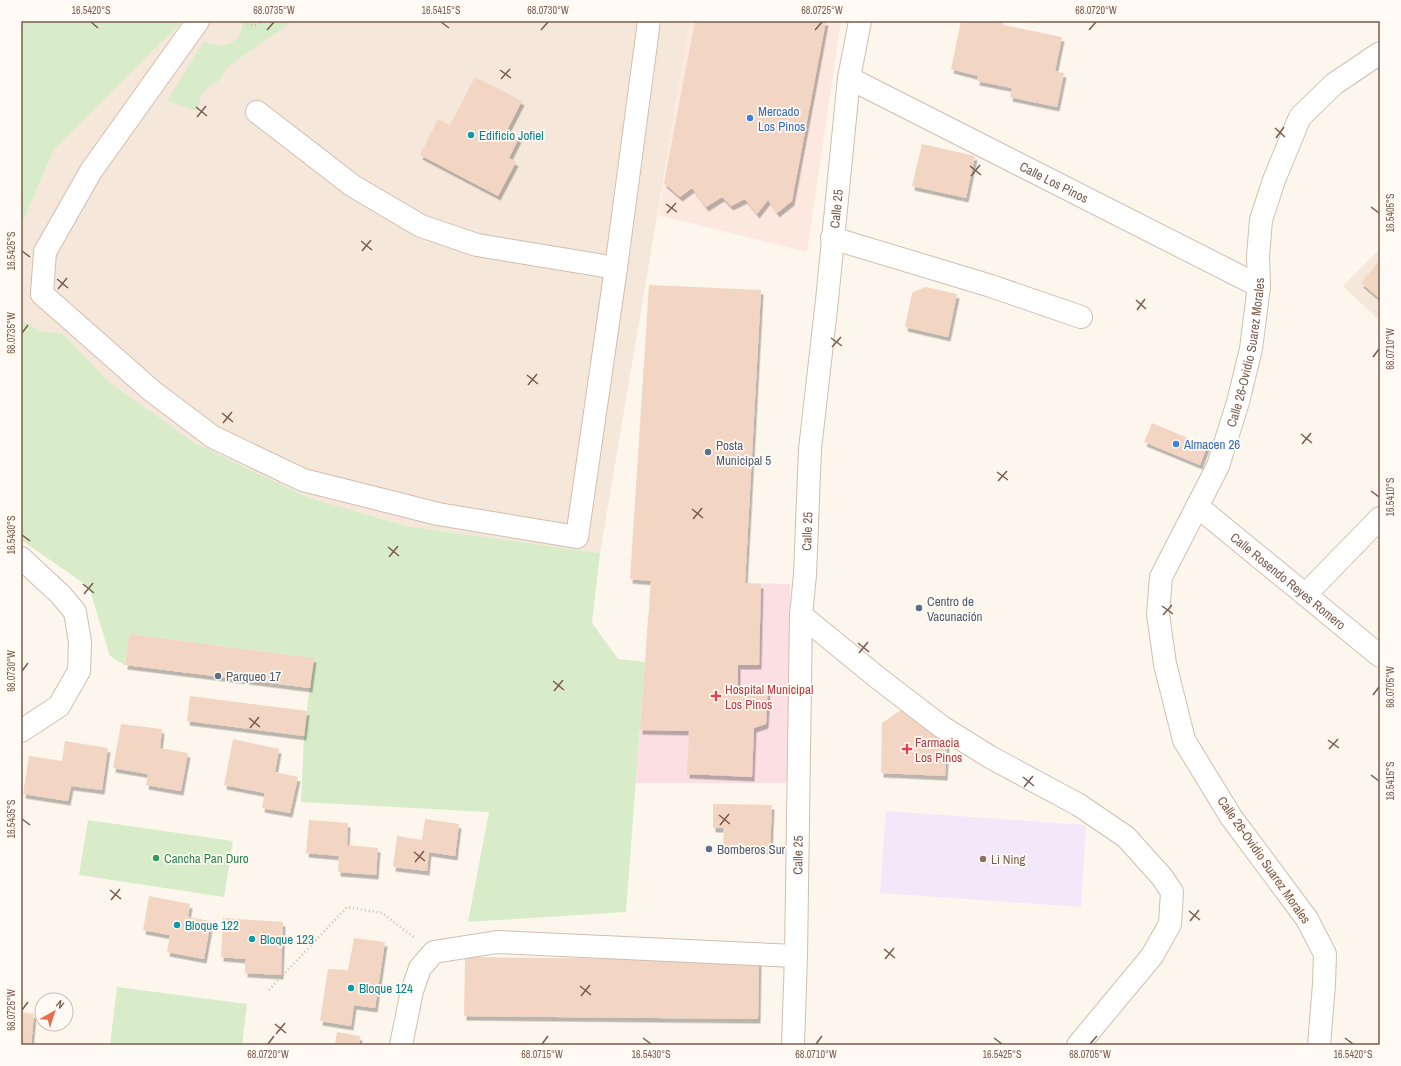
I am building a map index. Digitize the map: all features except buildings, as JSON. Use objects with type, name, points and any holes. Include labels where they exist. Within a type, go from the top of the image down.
[{"type":"street","points":[[198,21],[91,171],[45,252],[42,294],[152,391],[213,436],[303,480],[438,514],[577,537],[616,268],[649,21]]},
{"type":"street","name":"Calle 25","points":[[793,1045],[796,956],[801,615],[805,575],[810,449],[849,78],[860,21]]},
{"type":"street","name":"Calle 26-Ovidio Suarez Morales","points":[[1319,1045],[1324,984],[1324,954],[1307,919],[1231,817],[1184,740],[1165,664],[1158,614],[1161,577],[1218,466],[1238,402],[1251,349],[1259,286],[1258,256],[1261,220],[1274,180],[1300,117],[1334,84],[1380,54]]},
{"type":"street","name":"Calle Los Pinos","points":[[849,78],[1259,286]]},
{"type":"street","points":[[257,112],[353,186],[421,226],[477,245],[616,268]]},
{"type":"street","points":[[832,238],[992,286],[1081,317]]},
{"type":"street","name":"Calle Rosendo Reyes Romero","points":[[1197,506],[1380,656]]},
{"type":"street","points":[[1306,594],[1380,518]]},
{"type":"street","points":[[21,558],[61,595],[75,612],[80,642],[79,671],[59,706],[21,730]]},
{"type":"street","points":[[801,615],[878,678],[942,727],[990,757],[1079,805],[1126,837],[1162,877],[1172,892],[1170,924],[1152,956],[1078,1045]]},
{"type":"street","points":[[401,1045],[412,991],[420,968],[434,952],[497,942],[796,956]]},
{"type":"path","points":[[240,21],[254,26],[262,21]]},
{"type":"path","points":[[270,990],[347,907],[382,913],[434,952]]},
{"type":"shaded area","points":[[183,21],[690,21],[600,553],[406,526],[307,497],[195,443],[108,381],[63,334],[42,331],[21,320],[21,226],[53,151]]},
{"type":"shaded area","name":"Mercado Los Pinos","points":[[690,21],[841,21],[807,252],[658,215]]},
{"type":"shaded area","points":[[1380,249],[1380,321],[1343,286]]},
{"type":"shaded area","name":"Hospital Municipal Los Pinos","points":[[651,581],[790,584],[788,783],[636,783]]},
{"type":"shaded area","name":"Li Ning","points":[[886,811],[1086,825],[1081,907],[880,893]]},
{"type":"green space","points":[[21,21],[183,21],[53,151],[21,226]]},
{"type":"green space","points":[[244,21],[293,21],[226,68],[220,80],[211,85],[201,96],[197,111],[167,101],[203,42],[224,45],[234,41],[241,33]]},
{"type":"green space","points":[[21,320],[42,331],[63,334],[108,381],[195,443],[307,497],[406,526],[600,553],[592,623],[618,659],[645,662],[626,912],[468,922],[489,812],[301,802],[304,736],[313,658],[129,634],[125,665],[110,656],[89,587],[21,540]]},
{"type":"green space","name":"Cancha Pan Duro","points":[[88,820],[233,841],[224,897],[79,875]]},
{"type":"green space","points":[[117,987],[247,1004],[242,1045],[110,1045]]},
{"type":"place","name":"Mercado Los Pinos","points":[[750,118]]},
{"type":"place","name":"Edificio Jofiel","points":[[471,135]]},
{"type":"place","name":"Almacen 26","points":[[1176,444]]},
{"type":"place","name":"Posta Municipal 5","points":[[708,452]]},
{"type":"place","name":"Centro de Vacunación","points":[[919,608]]},
{"type":"place","name":"Parqueo 17","points":[[218,676]]},
{"type":"place","name":"Hospital Municipal Los Pinos","points":[[716,696]]},
{"type":"place","name":"Farmacia Los Pinos","points":[[907,749]]},
{"type":"place","name":"Bomberos Sur","points":[[709,849]]},
{"type":"place","name":"Cancha Pan Duro","points":[[156,858]]},
{"type":"place","name":"Li Ning","points":[[983,859]]},
{"type":"place","name":"Bloque 122","points":[[177,925]]},
{"type":"place","name":"Bloque 123","points":[[252,939]]},
{"type":"place","name":"Bloque 124","points":[[351,988]]}]
